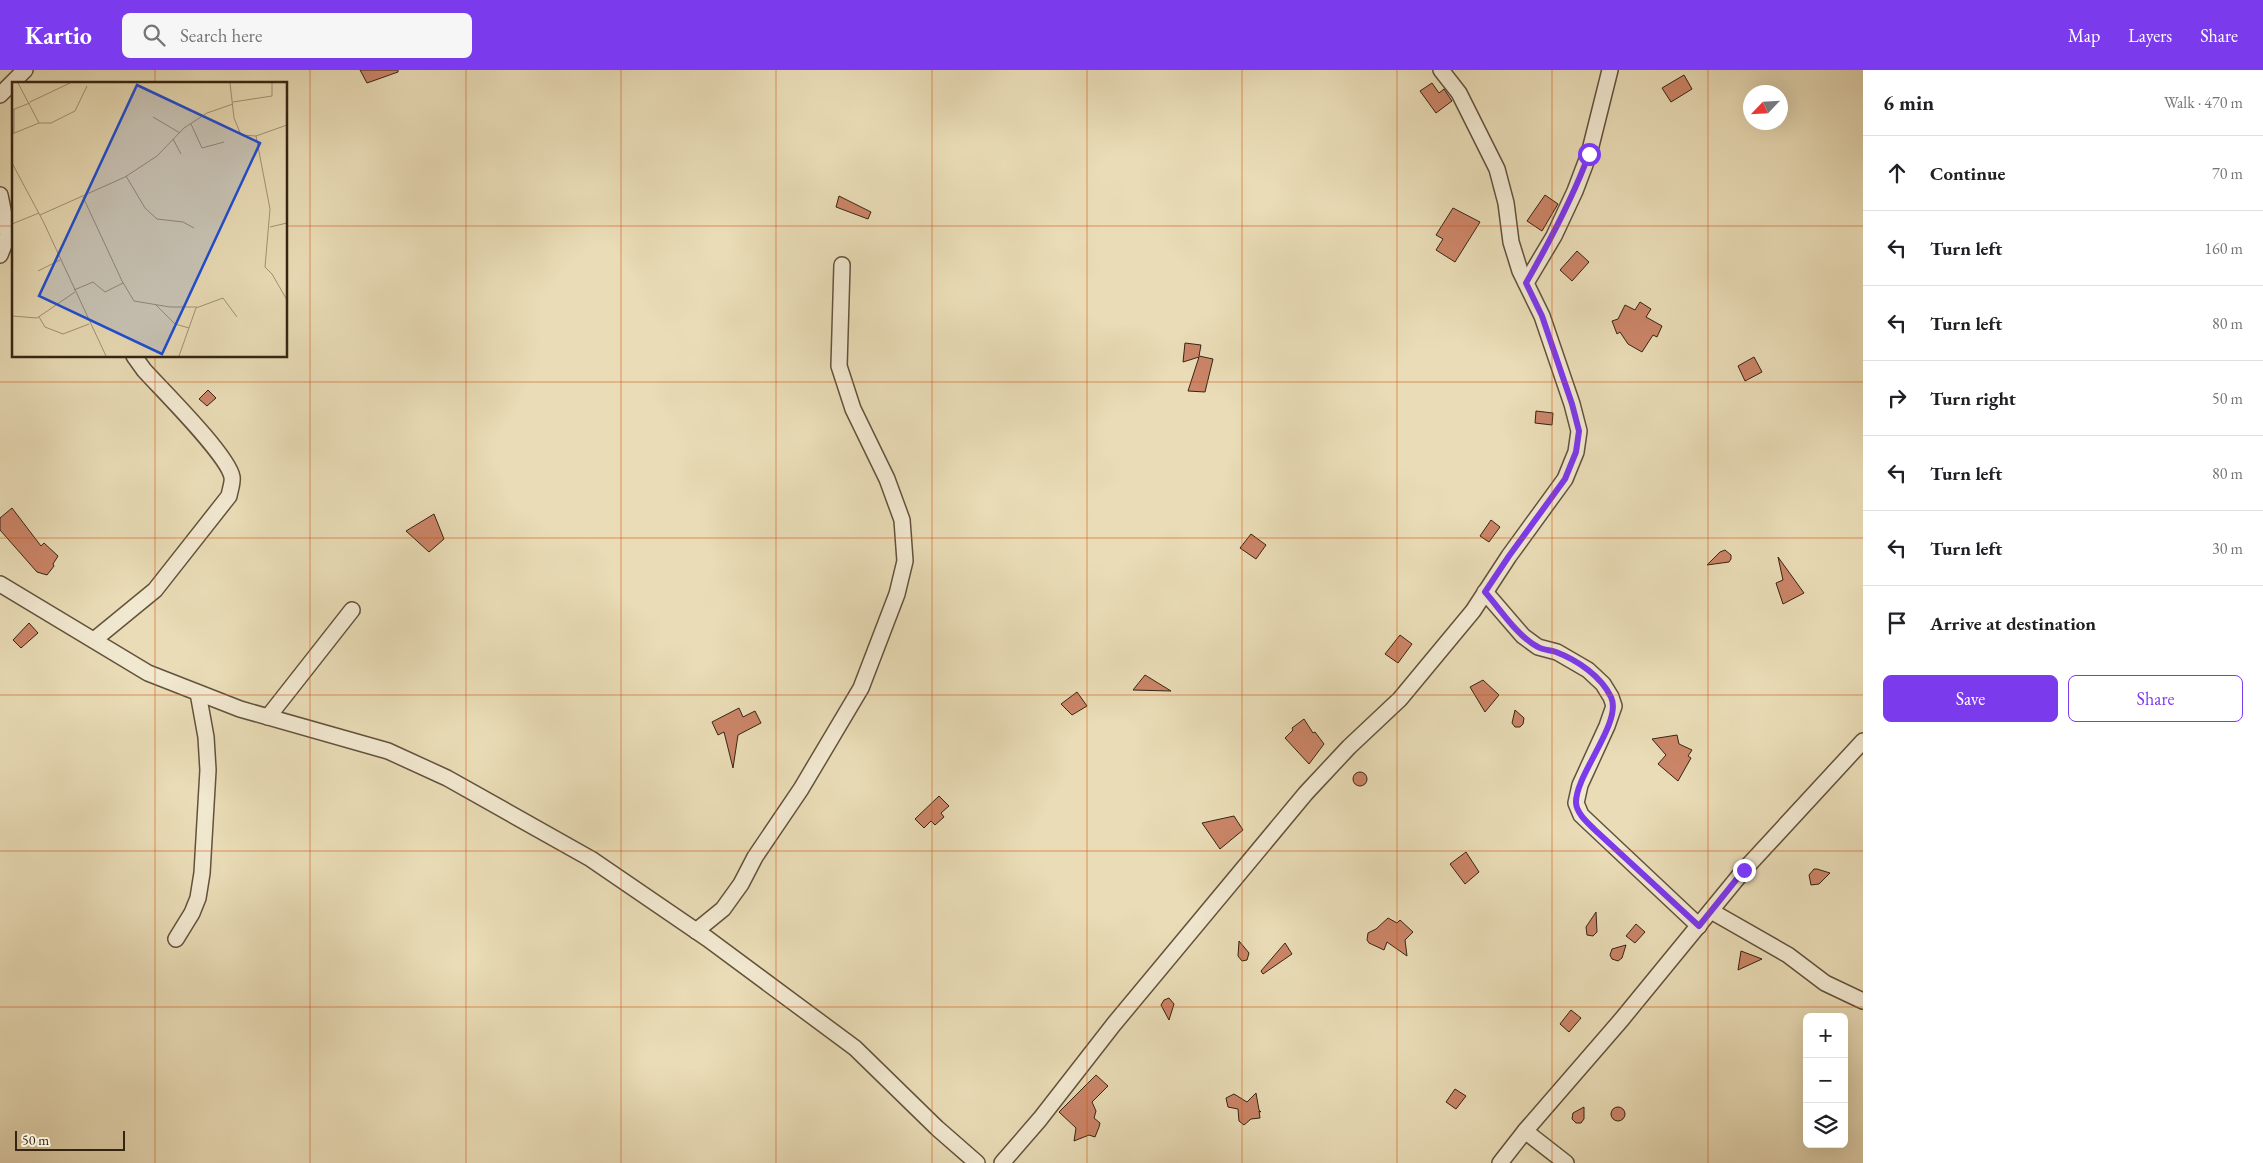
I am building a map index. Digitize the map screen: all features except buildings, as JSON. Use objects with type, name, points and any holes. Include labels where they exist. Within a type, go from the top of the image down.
[{"type":"street","points":[[13,82],[25,70]]},
{"type":"street","points":[[1002,1163],[1114,1024],[1306,793],[1349,747],[1400,699],[1474,611],[1509,556],[1565,479],[1576,452],[1579,431],[1572,404],[1542,316],[1520,271],[1511,242],[1506,202],[1498,169],[1459,93],[1441,70]]},
{"type":"street","points":[[1526,283],[1554,236],[1575,191],[1589,154],[1610,70]]},
{"type":"street","points":[[0,95],[12,83]]},
{"type":"street","points":[[0,194],[8,235],[0,255]]},
{"type":"street","points":[[696,931],[723,909],[741,884],[755,857],[801,789],[860,688],[897,594],[905,561],[902,520],[887,479],[853,409],[839,366],[842,265]]},
{"type":"street","points":[[94,640],[155,590],[229,496],[233,478],[227,464],[216,450],[135,358]]},
{"type":"street","points":[[0,584],[148,673],[240,709],[388,751],[447,778],[592,859],[696,931],[855,1048],[936,1128],[977,1163]]},
{"type":"street","points":[[1485,592],[1524,636],[1538,647],[1557,652],[1588,670],[1602,684],[1611,697],[1614,706],[1608,726],[1580,785],[1576,803],[1581,815],[1699,926]]},
{"type":"street","points":[[268,717],[352,610]]},
{"type":"street","points":[[176,939],[192,913],[198,898],[202,873],[208,770],[206,737],[198,693]]},
{"type":"street","points":[[1500,1163],[1525,1131],[1622,1019],[1744,870],[1863,741]]},
{"type":"street","points":[[1711,911],[1788,955],[1825,983],[1863,1002]]},
{"type":"street","points":[[1525,1131],[1566,1163]]},
{"type":"route","points":[[1589,154],[1575,191],[1554,236],[1526,283],[1542,316],[1572,404],[1579,431],[1576,452],[1565,479],[1485,592],[1524,636],[1538,647],[1557,652],[1588,670],[1602,684],[1611,697],[1614,706],[1608,726],[1580,785],[1576,803],[1581,815],[1699,926],[1744,870]]}]
